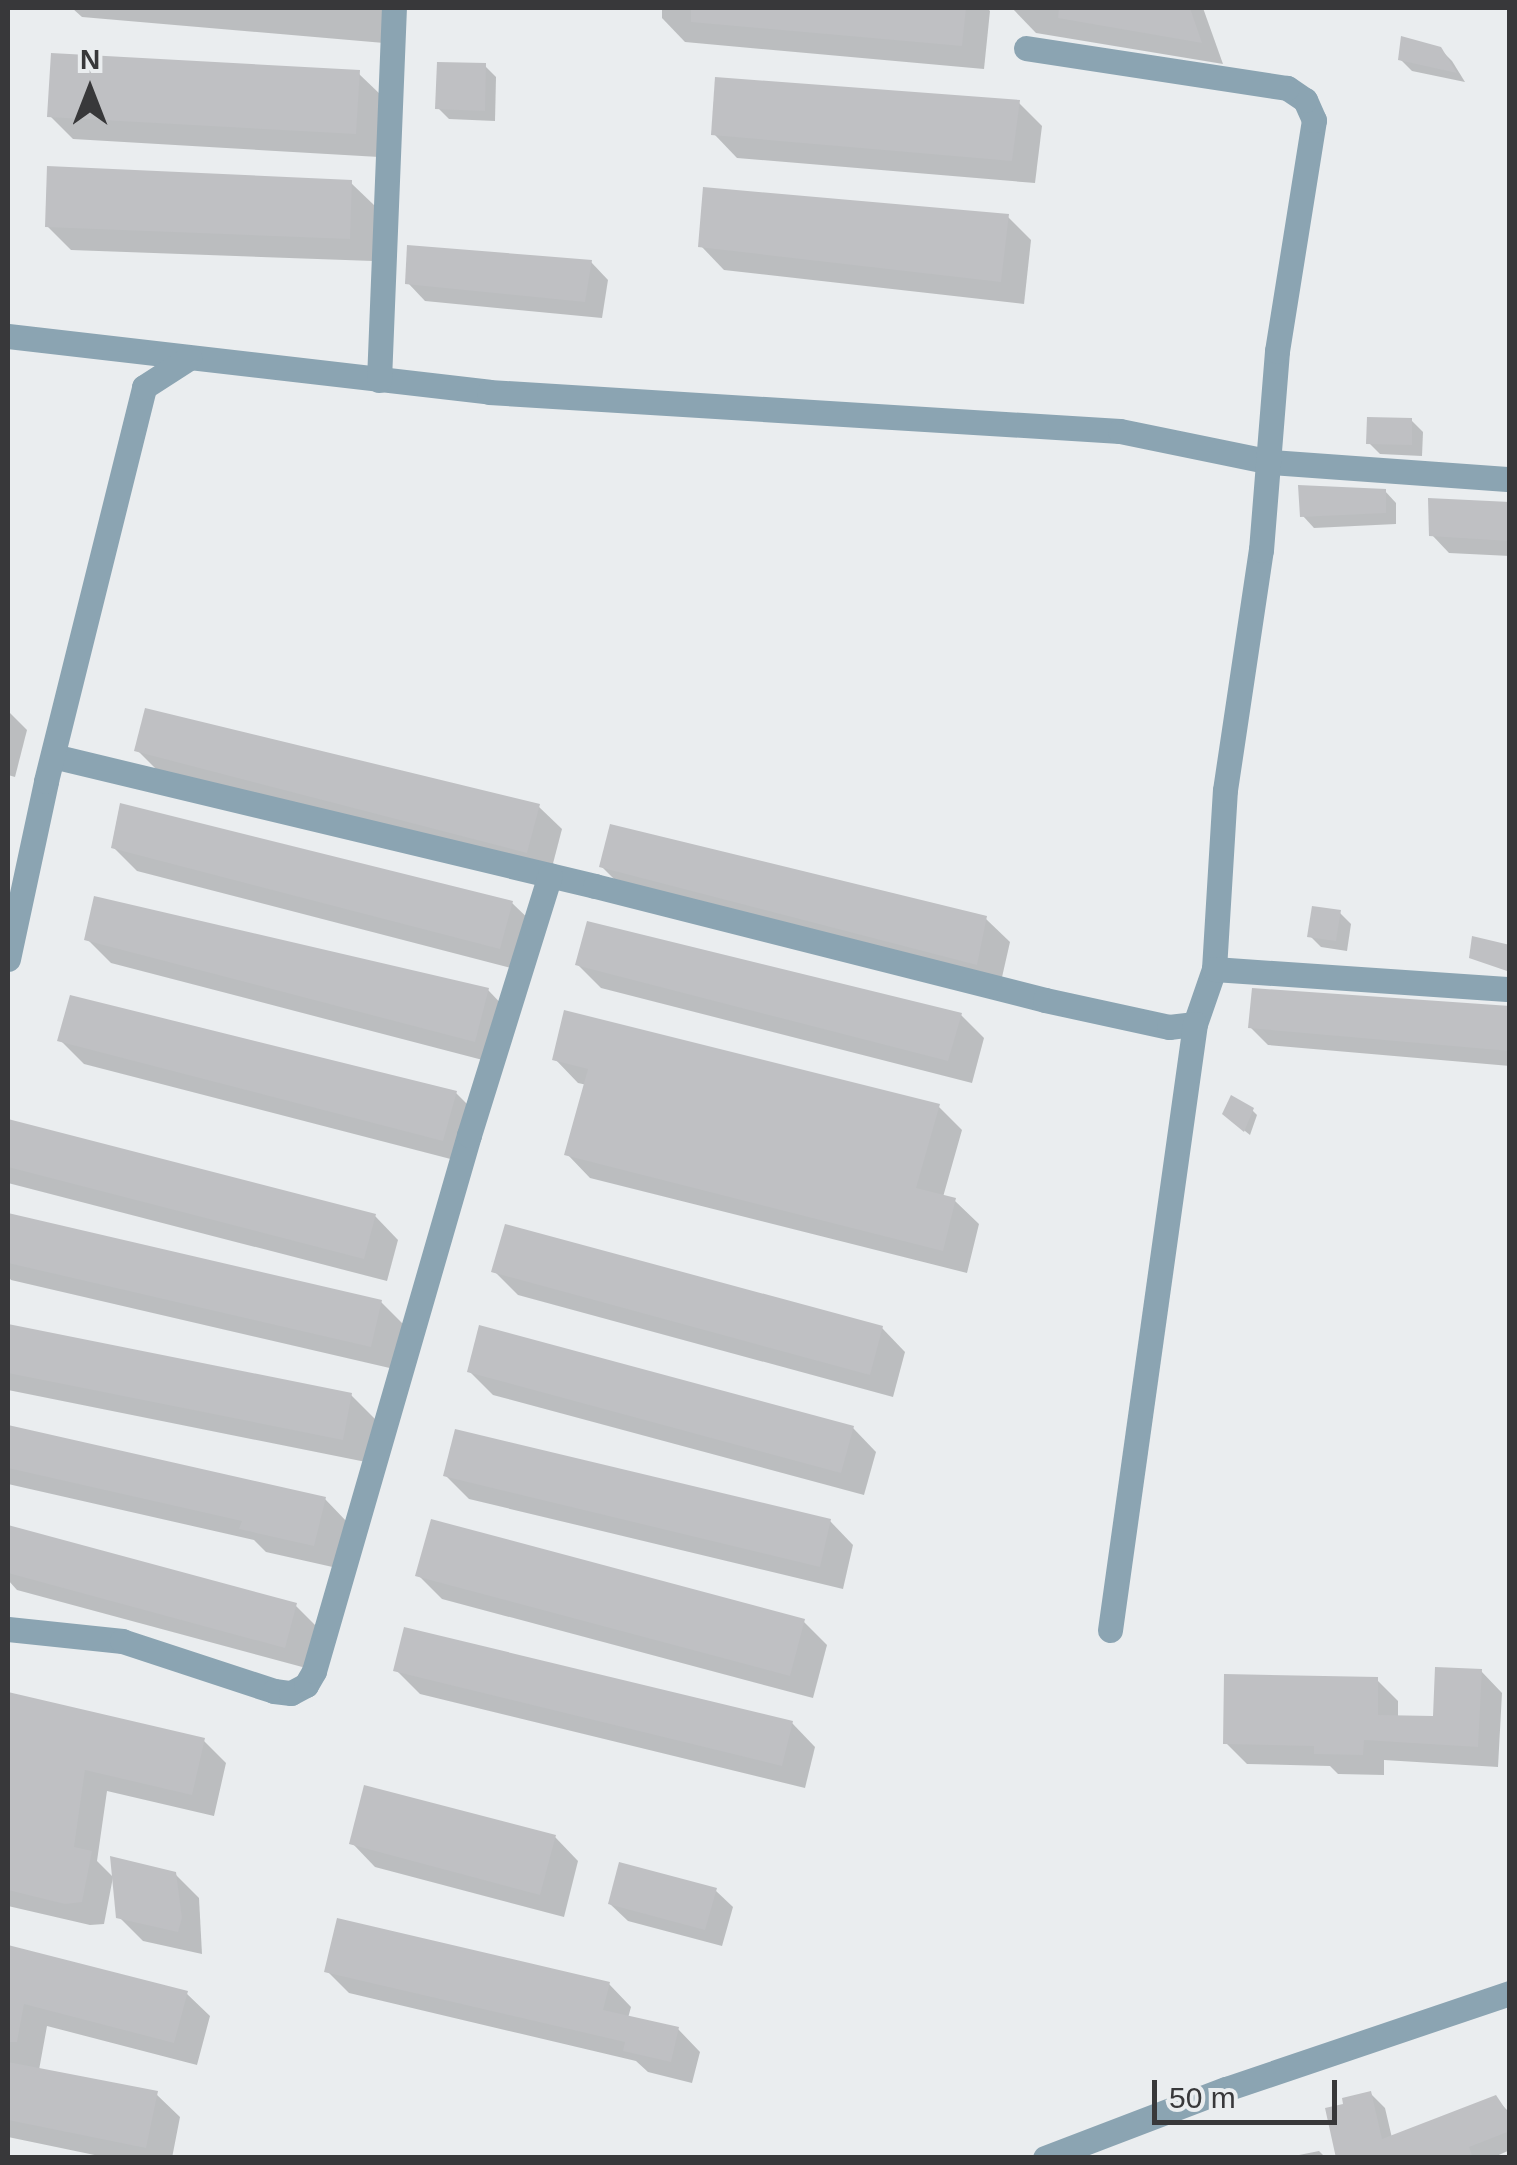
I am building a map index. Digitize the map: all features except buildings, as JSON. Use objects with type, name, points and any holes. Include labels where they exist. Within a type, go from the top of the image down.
[{"type":"street","points":[[379,380],[394,8]]},
{"type":"street","points":[[1026,48],[1287,88],[1304,100],[1314,120],[1311,161],[1277,351],[1271,462],[1225,790],[1214,968],[1196,1024],[1110,1630]]},
{"type":"street","points":[[8,336],[490,392],[1120,431],[1271,462],[1510,479]]},
{"type":"street","points":[[115,349],[144,387]]},
{"type":"street","points":[[8,959],[52,756],[144,387],[188,358]]},
{"type":"street","points":[[52,756],[550,874],[1045,1000],[1168,1027],[1196,1024]]},
{"type":"street","points":[[8,1629],[122,1641],[274,1691],[291,1693],[306,1685],[320,1654],[469,1135],[550,874]]},
{"type":"street","points":[[1214,968],[1510,989]]},
{"type":"street","points":[[1045,2158],[1095,2148],[1510,1993]]}]
